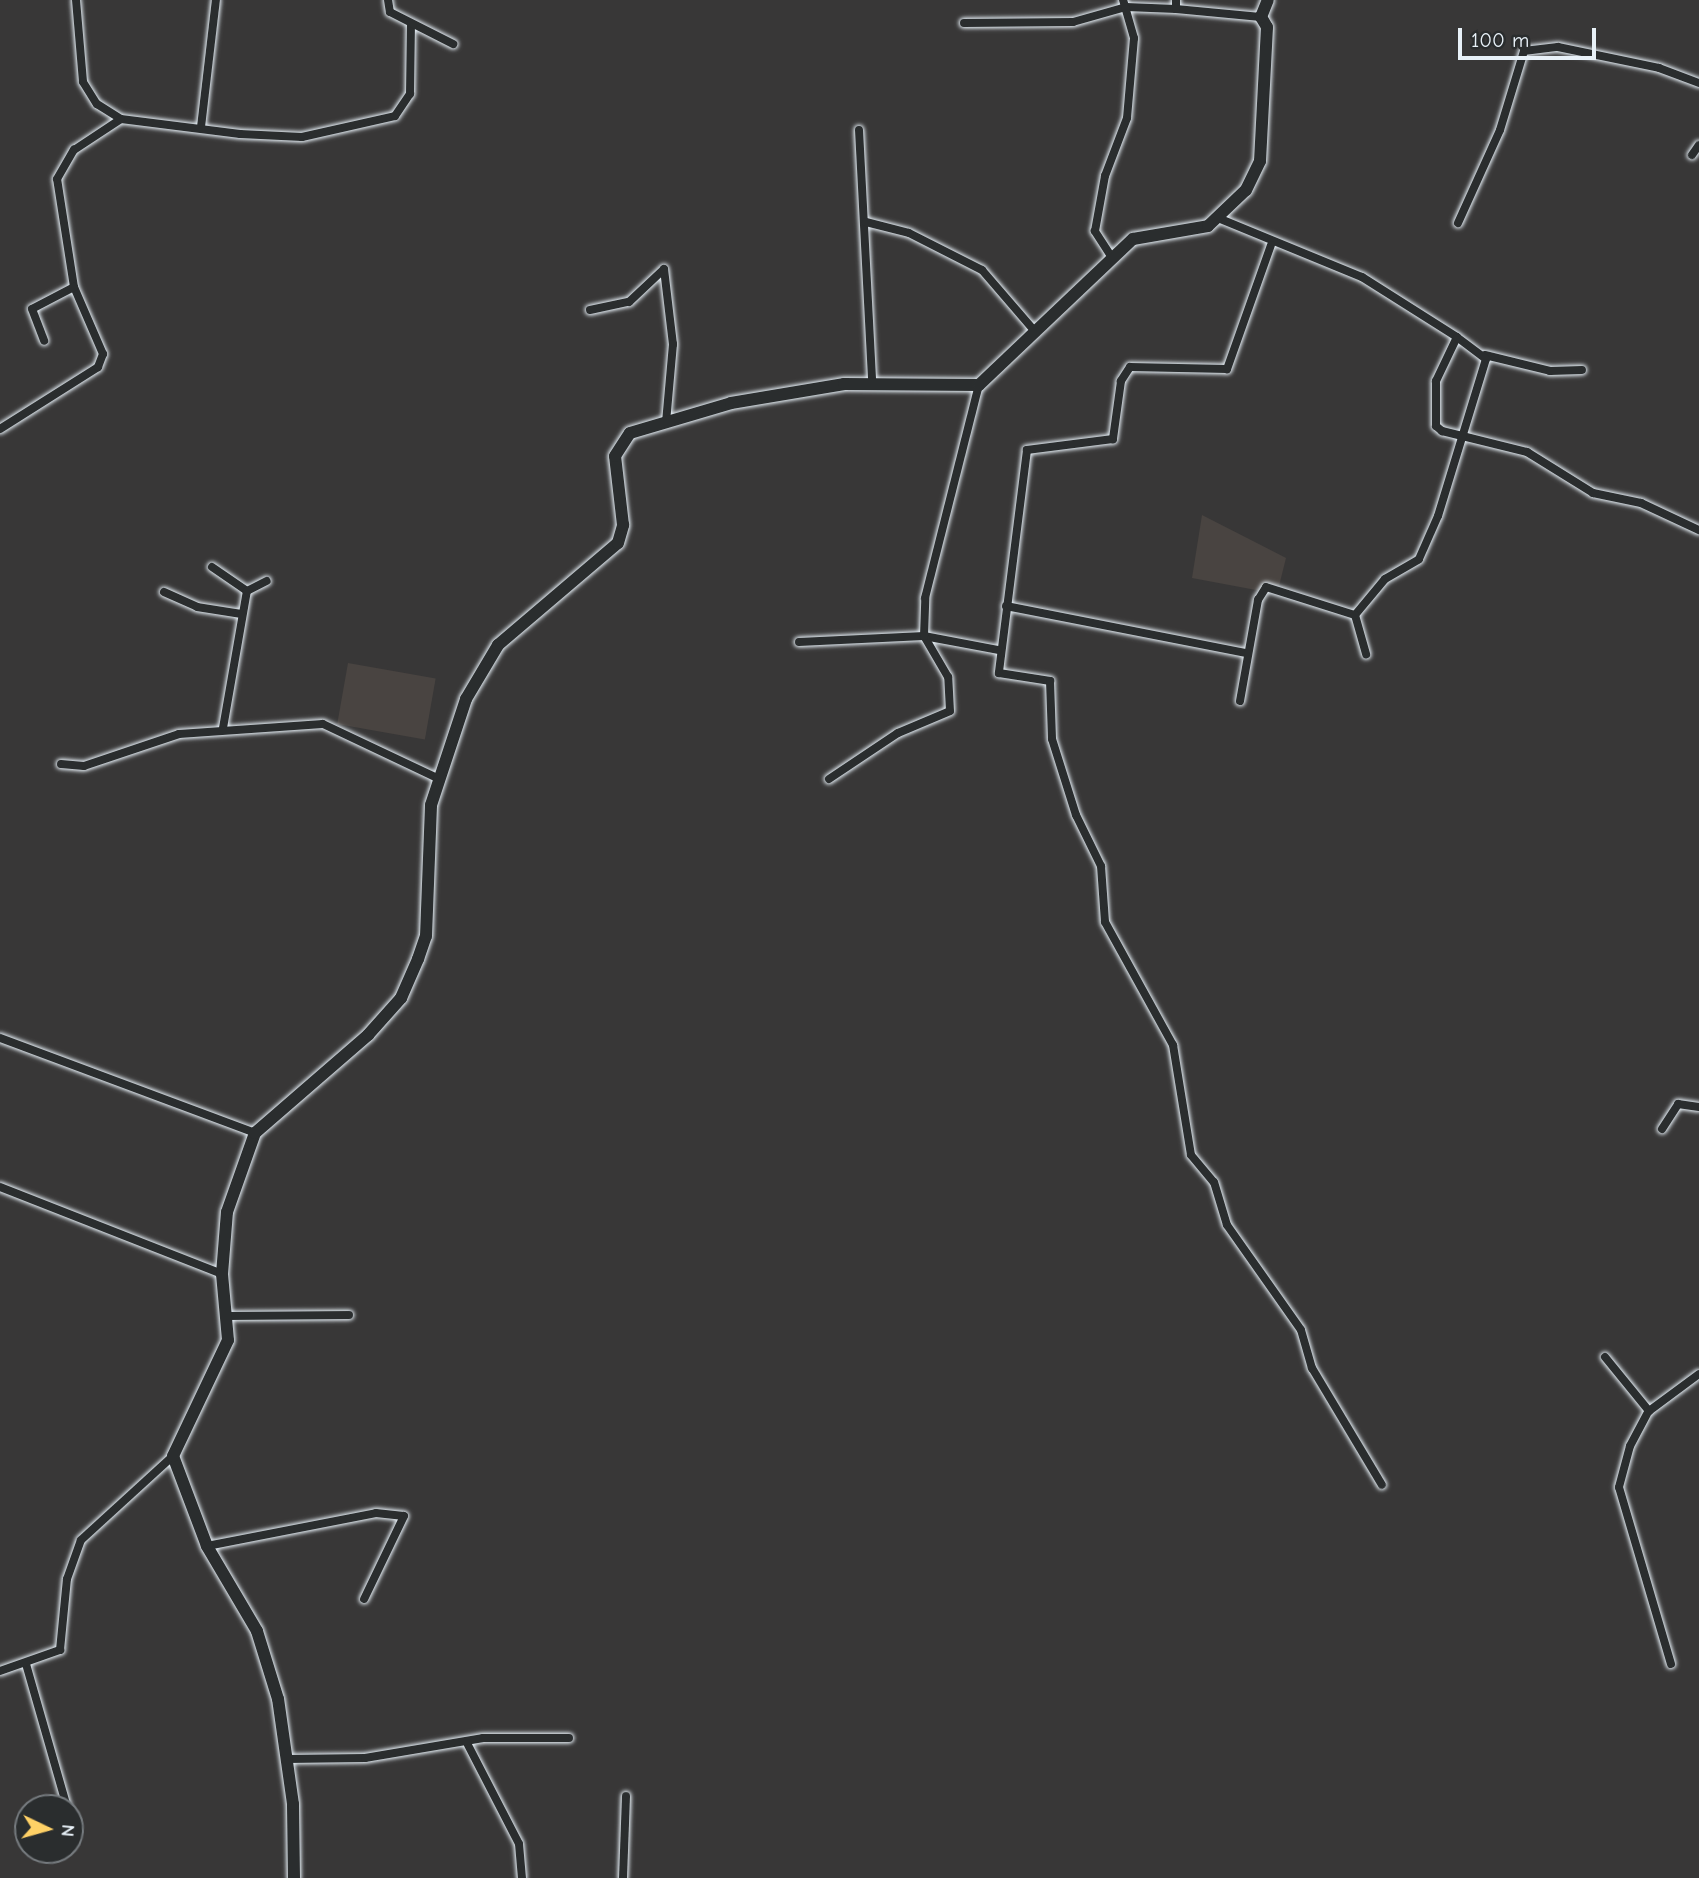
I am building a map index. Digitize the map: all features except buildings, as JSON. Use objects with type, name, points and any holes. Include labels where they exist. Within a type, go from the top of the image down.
[{"type":"main road","points":[[294,1878],[287,1759],[257,1631],[207,1546],[173,1456],[228,1340],[230,1316],[222,1274],[227,1212],[255,1133],[401,998],[426,936],[426,839],[437,778],[466,699],[498,645],[618,543],[623,525],[615,475],[620,445],[630,433],[731,403],[872,381],[979,385],[1033,329],[1111,256],[1147,232],[1196,230],[1218,218],[1246,190],[1260,161],[1267,27],[1261,17],[1268,0]]},
{"type":"street","points":[[76,0],[83,82],[97,104],[121,119],[302,137],[396,116],[410,94],[411,24]]},
{"type":"street","points":[[201,127],[216,0]]},
{"type":"street","points":[[388,0],[390,12],[453,44]]},
{"type":"street","points":[[964,23],[1073,22],[1125,3],[1176,4],[1261,17]]},
{"type":"street","points":[[1111,256],[1095,231],[1105,176],[1127,118],[1134,38],[1125,3]]},
{"type":"street","points":[[1458,223],[1500,130],[1524,51],[1558,47],[1659,68],[1699,83]]},
{"type":"street","points":[[0,429],[98,367],[103,354],[74,287],[57,178],[74,150],[121,119]]},
{"type":"street","points":[[859,130],[866,222],[872,381]]},
{"type":"street","points":[[1692,155],[1699,145]]},
{"type":"street","points":[[1218,218],[1271,245],[1362,277],[1485,355],[1550,371],[1582,370]]},
{"type":"street","points":[[866,222],[909,233],[982,270],[1033,329]]},
{"type":"street","points":[[1271,245],[1227,369],[1130,367],[1121,381],[1113,439],[1027,450],[998,650],[1004,677],[1050,681],[1052,739],[1076,815],[1101,866],[1105,922],[1173,1045],[1191,1155],[1214,1182],[1227,1225],[1301,1330],[1312,1368],[1382,1485]]},
{"type":"street","points":[[590,310],[629,302],[664,269],[673,344],[666,422]]},
{"type":"street","points":[[44,341],[32,309],[74,287]]},
{"type":"street","points":[[1457,337],[1436,381],[1436,426],[1527,452],[1593,493],[1641,503],[1699,530]]},
{"type":"street","points":[[1355,615],[1385,579],[1419,558],[1485,355]]},
{"type":"street","points":[[829,779],[898,733],[950,711],[948,677],[925,636],[925,598],[979,385]]},
{"type":"street","points":[[212,567],[247,591]]},
{"type":"street","points":[[223,727],[247,591],[267,581]]},
{"type":"street","points":[[1240,701],[1246,653],[1258,600],[1271,585],[1355,615]]},
{"type":"street","points":[[164,592],[197,607],[241,614]]},
{"type":"street","points":[[1006,606],[1246,653]]},
{"type":"street","points":[[1355,615],[1366,654]]},
{"type":"street","points":[[799,642],[925,636],[998,650]]},
{"type":"street","points":[[61,764],[84,766],[178,734],[223,727],[323,724],[437,778]]},
{"type":"street","points":[[0,1038],[255,1133]]},
{"type":"street","points":[[1662,1129],[1678,1104],[1699,1107]]},
{"type":"street","points":[[0,1187],[222,1274]]},
{"type":"street","points":[[230,1316],[349,1315]]},
{"type":"street","points":[[1605,1357],[1649,1411]]},
{"type":"street","points":[[1671,1664],[1619,1487],[1630,1446],[1649,1411],[1699,1374]]},
{"type":"street","points":[[0,1671],[60,1650],[67,1579],[82,1540],[173,1456]]},
{"type":"street","points":[[207,1546],[397,1513],[405,1523],[364,1599]]},
{"type":"street","points":[[26,1664],[63,1794]]},
{"type":"street","points":[[287,1759],[468,1745],[483,1738],[569,1738]]},
{"type":"street","points":[[468,1745],[519,1844],[522,1878]]},
{"type":"street","points":[[623,1878],[626,1796]]},
{"type":"shaded area","points":[[1202,515],[1286,558],[1277,594],[1192,578]]},
{"type":"shaded area","points":[[348,663],[436,678],[425,740],[337,724]]}]
